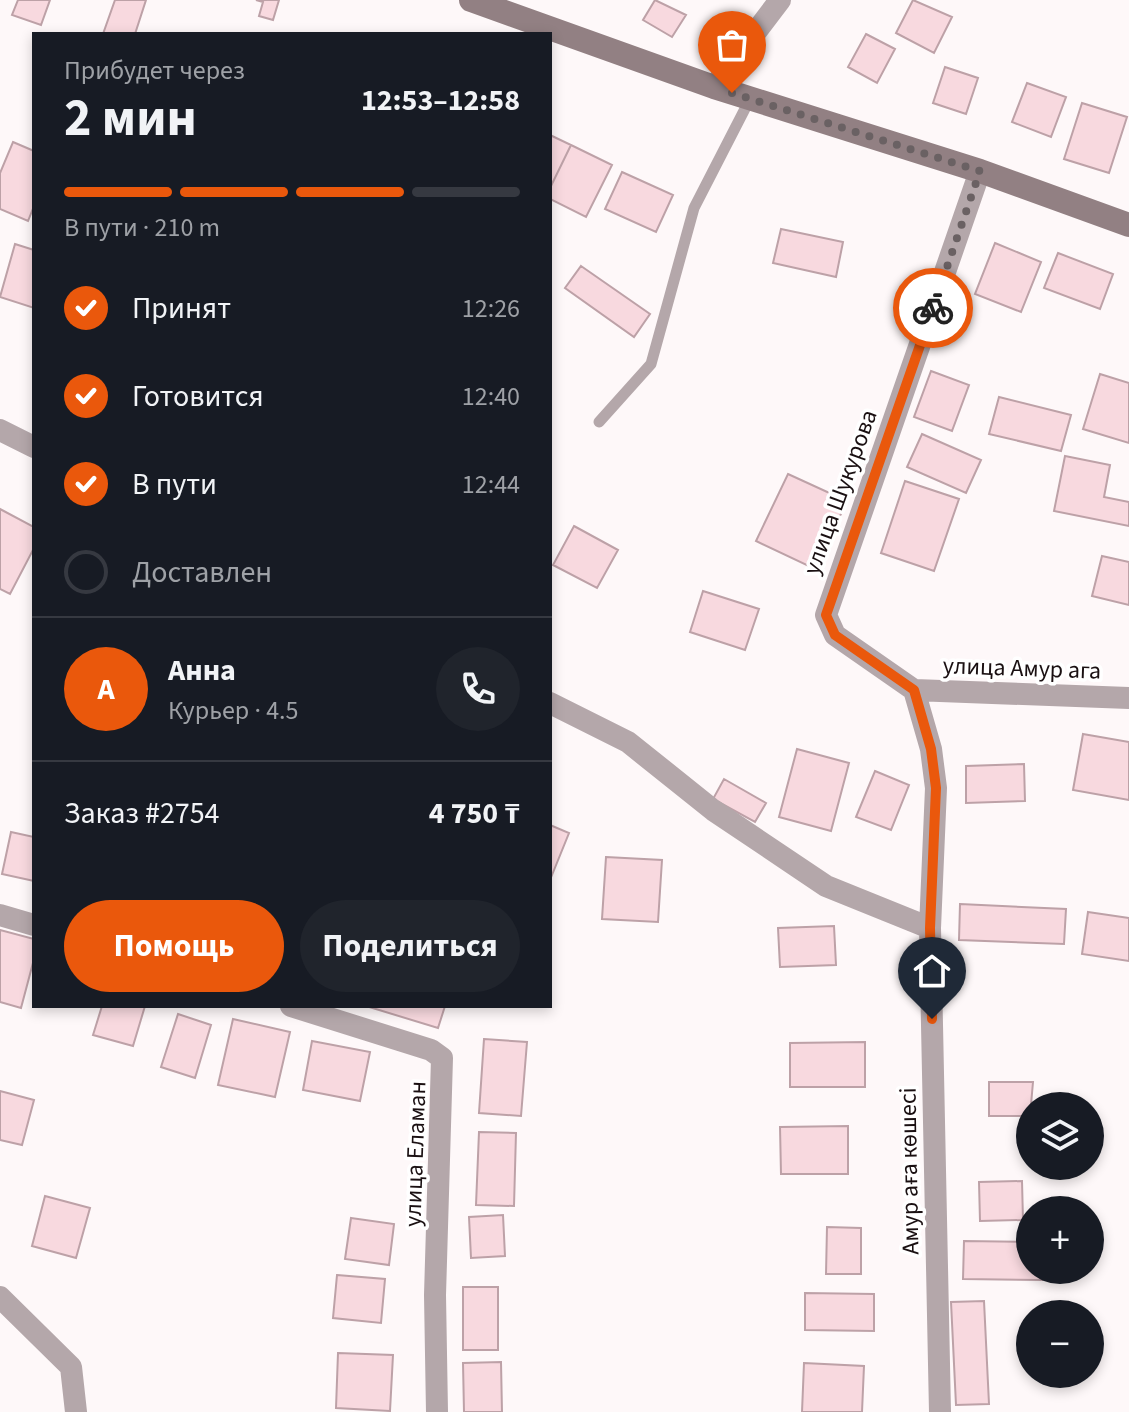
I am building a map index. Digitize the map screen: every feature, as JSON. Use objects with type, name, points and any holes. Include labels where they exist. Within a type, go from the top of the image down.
[{"type":"main road","points":[[471,0],[714,87],[980,171],[1129,225]]},
{"type":"street","points":[[714,87],[780,0]]},
{"type":"street","name":"улица Шукурова","points":[[914,690],[835,635],[826,615],[980,171]]},
{"type":"street","points":[[0,430],[32,446]]},
{"type":"street","points":[[552,704],[628,742],[713,810],[826,886],[930,928],[936,788],[931,749],[914,690]]},
{"type":"street","name":"улица Амур ага","points":[[914,690],[1129,698]]},
{"type":"street","points":[[0,915],[32,924]]},
{"type":"street","name":"Амур аға көшесі","points":[[930,928],[940,1412]]},
{"type":"street","name":"улица Еламан","points":[[297,1008],[431,1050],[442,1058],[435,1295],[437,1412]]},
{"type":"street","points":[[0,1297],[71,1367],[76,1412]]},
{"type":"lane","points":[[599,422],[651,364],[694,208],[751,99]]},
{"type":"building","points":[[18,0],[50,0],[41,25],[12,15]]},
{"type":"building","points":[[115,0],[146,0],[136,32],[104,32]]},
{"type":"building","points":[[256,0],[279,0],[273,20],[259,16],[263,2]]},
{"type":"building","points":[[655,0],[686,15],[672,37],[643,20]]},
{"type":"building","points":[[913,0],[952,17],[934,53],[896,33]]},
{"type":"building","points":[[866,34],[895,49],[877,83],[848,67]]},
{"type":"building","points":[[945,67],[978,78],[966,114],[933,103]]},
{"type":"building","points":[[1027,83],[1066,97],[1051,137],[1012,122]]},
{"type":"building","points":[[1082,103],[1127,117],[1109,173],[1064,159]]},
{"type":"building","points":[[552,136],[571,145],[552,184]]},
{"type":"building","points":[[13,142],[32,150],[32,211],[28,221],[0,209],[0,173]]},
{"type":"building","points":[[571,145],[612,165],[586,217],[552,200],[552,184]]},
{"type":"building","points":[[622,172],[673,195],[656,232],[605,209]]},
{"type":"building","points":[[781,229],[843,242],[836,277],[773,263]]},
{"type":"building","points":[[995,243],[1041,262],[1021,312],[975,294]]},
{"type":"building","points":[[15,244],[32,249],[32,307],[0,297]]},
{"type":"building","points":[[1058,253],[1113,274],[1100,309],[1044,288]]},
{"type":"building","points":[[581,266],[650,314],[634,337],[565,288]]},
{"type":"building","points":[[931,371],[969,385],[952,431],[914,417]]},
{"type":"building","points":[[1100,374],[1129,383],[1129,443],[1083,429]]},
{"type":"building","points":[[999,397],[1071,415],[1061,451],[989,434]]},
{"type":"building","points":[[922,434],[981,460],[966,493],[907,467]]},
{"type":"building","points":[[1065,456],[1110,465],[1104,497],[1129,502],[1129,526],[1054,511]]},
{"type":"building","points":[[788,474],[847,501],[815,569],[756,541]]},
{"type":"building","points":[[905,481],[959,499],[934,571],[881,553]]},
{"type":"building","points":[[0,509],[32,526],[32,552],[10,594],[0,589]]},
{"type":"building","points":[[574,526],[618,550],[597,588],[553,565]]},
{"type":"building","points":[[1102,556],[1129,562],[1129,605],[1092,596]]},
{"type":"building","points":[[703,591],[759,609],[745,650],[690,632]]},
{"type":"building","points":[[1083,734],[1129,742],[1129,800],[1073,790]]},
{"type":"building","points":[[797,749],[849,763],[831,831],[779,817]]},
{"type":"building","points":[[1024,764],[1025,801],[966,803],[966,766]]},
{"type":"building","points":[[875,771],[909,785],[891,830],[856,817]]},
{"type":"building","points":[[724,779],[766,803],[755,822],[713,799]]},
{"type":"building","points":[[552,826],[569,833],[552,875]]},
{"type":"building","points":[[11,832],[32,837],[32,881],[2,874]]},
{"type":"building","points":[[606,857],[662,860],[658,922],[602,919]]},
{"type":"building","points":[[960,904],[1066,909],[1064,944],[959,940]]},
{"type":"building","points":[[1088,912],[1129,918],[1129,961],[1082,954]]},
{"type":"building","points":[[834,926],[836,965],[780,967],[778,928]]},
{"type":"building","points":[[0,930],[32,938],[32,967],[21,1008],[0,1002]]},
{"type":"building","points":[[101,1008],[144,1008],[133,1046],[93,1035]]},
{"type":"building","points":[[373,1008],[444,1008],[438,1028]]},
{"type":"building","points":[[178,1014],[211,1025],[195,1078],[161,1067]]},
{"type":"building","points":[[233,1019],[290,1032],[275,1097],[218,1085]]},
{"type":"building","points":[[484,1039],[527,1042],[521,1116],[479,1113]]},
{"type":"building","points":[[312,1041],[370,1052],[360,1101],[303,1090]]},
{"type":"building","points":[[865,1042],[865,1087],[790,1087],[790,1043]]},
{"type":"building","points":[[989,1082],[1033,1082],[1032,1092],[1016,1092],[1016,1116],[989,1116]]},
{"type":"building","points":[[0,1091],[34,1100],[22,1145],[0,1140]]},
{"type":"building","points":[[848,1126],[848,1174],[781,1174],[780,1127]]},
{"type":"building","points":[[479,1132],[516,1133],[514,1206],[476,1205]]},
{"type":"building","points":[[1022,1181],[1022,1196],[1016,1196],[1016,1220],[980,1221],[979,1182]]},
{"type":"building","points":[[45,1196],[90,1208],[76,1258],[32,1246]]},
{"type":"building","points":[[503,1215],[505,1256],[471,1258],[469,1217]]},
{"type":"building","points":[[351,1218],[394,1224],[389,1265],[345,1259]]},
{"type":"building","points":[[827,1227],[861,1228],[861,1274],[826,1274]]},
{"type":"building","points":[[964,1241],[1016,1242],[1016,1280],[963,1279]]},
{"type":"building","points":[[337,1275],[385,1279],[381,1323],[333,1318]]},
{"type":"building","points":[[463,1287],[498,1287],[498,1350],[463,1350]]},
{"type":"building","points":[[805,1293],[874,1294],[874,1331],[805,1330]]},
{"type":"building","points":[[984,1301],[989,1404],[956,1405],[951,1302]]},
{"type":"building","points":[[338,1353],[393,1355],[390,1411],[336,1408]]},
{"type":"building","points":[[501,1362],[502,1412],[464,1412],[463,1363]]},
{"type":"building","points":[[804,1363],[864,1366],[862,1412],[802,1412]]},
{"type":"way so far","points":[[732,93],[980,171],[933,308]]},
{"type":"route","points":[[932,1019],[930,928],[936,788],[931,749],[914,690],[835,635],[826,615],[933,308]]}]
